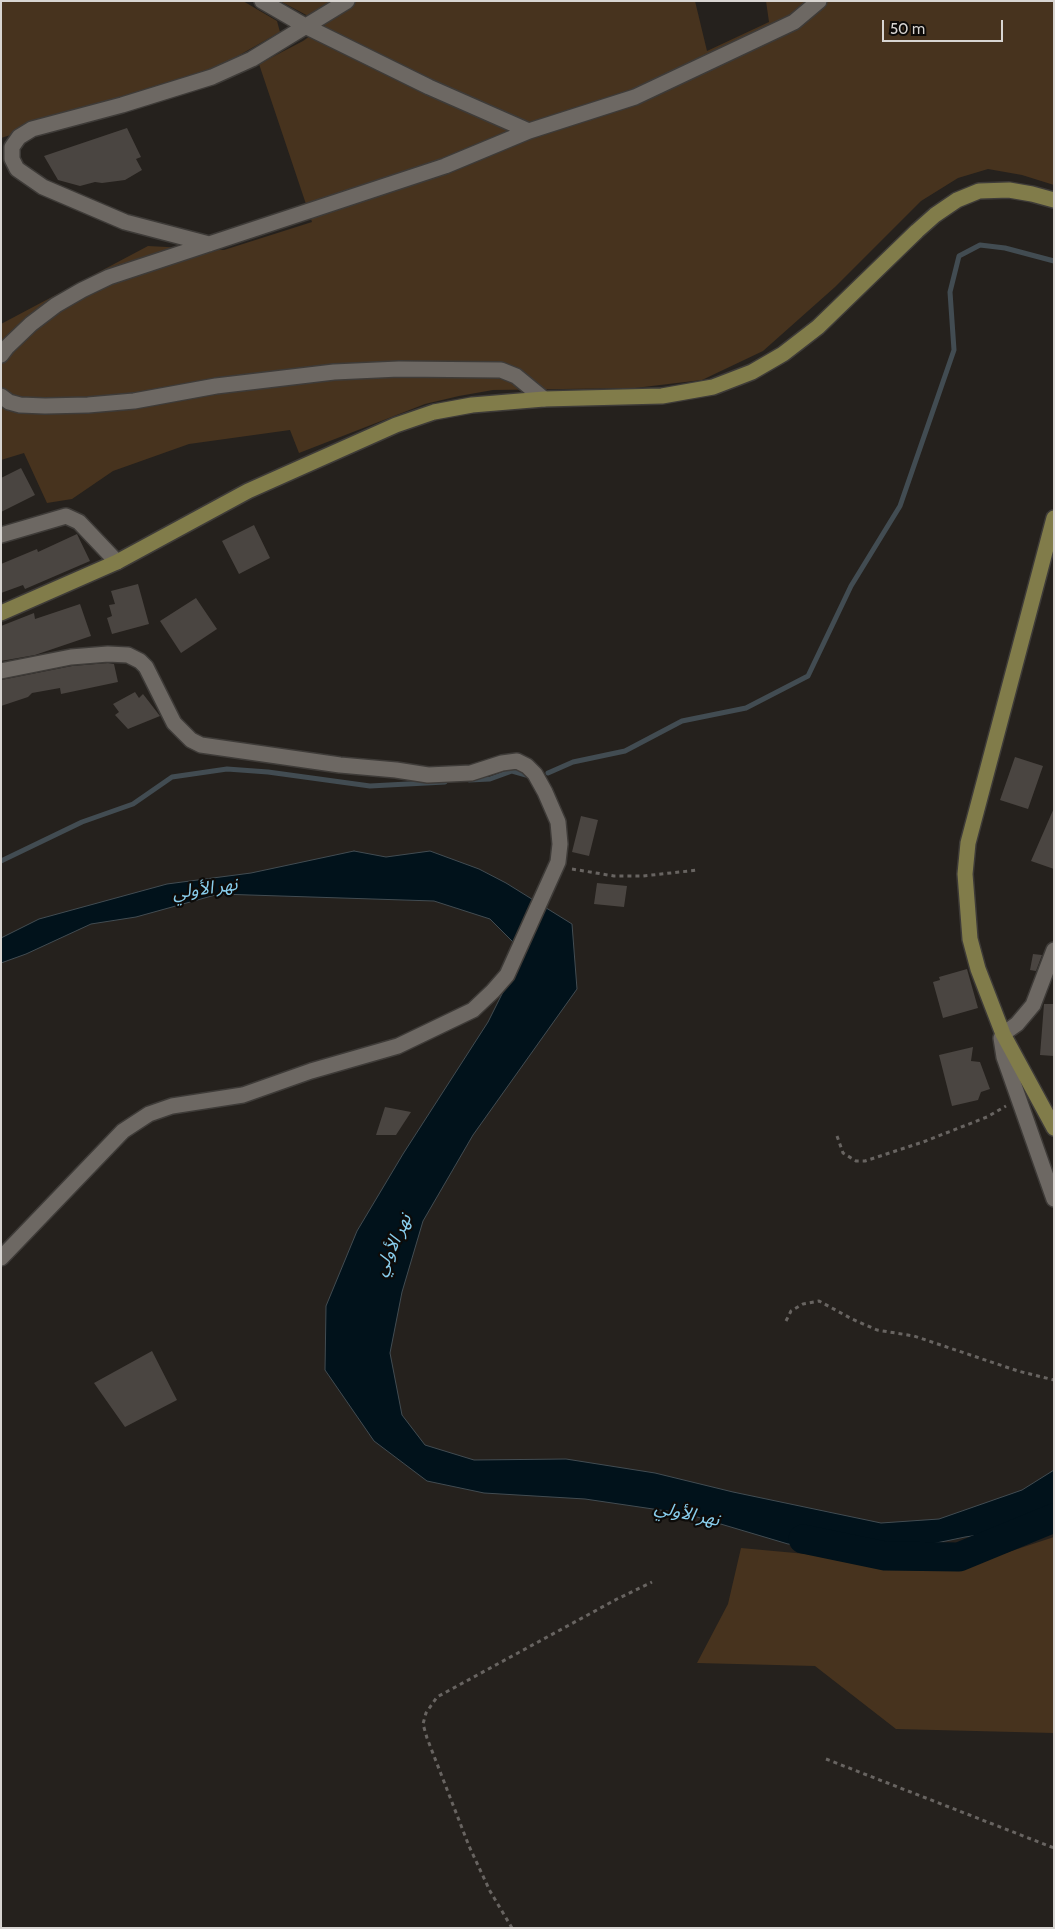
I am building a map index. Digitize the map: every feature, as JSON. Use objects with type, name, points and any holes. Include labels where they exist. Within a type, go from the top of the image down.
[{"type":"main road","points":[[1,613],[117,562],[248,491],[396,425],[434,412],[472,405],[544,400],[662,396],[713,387],[752,372],[783,354],[818,327],[935,214],[957,200],[979,191],[1009,190],[1054,200]]},
{"type":"main road","points":[[1054,518],[970,835],[965,874],[970,939],[978,969],[1003,1034],[1054,1128]]},
{"type":"street","points":[[262,1],[307,27],[429,87],[528,132]]},
{"type":"street","points":[[209,244],[125,222],[43,187],[17,169],[12,159],[12,147],[19,137],[32,129],[122,105],[212,77],[252,60],[347,1]]},
{"type":"street","points":[[1,355],[31,324],[56,305],[82,290],[118,274],[445,166],[528,132],[644,92],[794,22],[819,1]]},
{"type":"street","points":[[1,396],[9,402],[20,405],[88,405],[134,401],[216,386],[334,372],[399,369],[501,370],[516,376],[544,400]]},
{"type":"street","points":[[1,535],[66,516],[79,522],[117,562]]},
{"type":"street","points":[[1,671],[71,657],[108,654],[128,655],[140,661],[146,667],[174,723],[183,734],[200,746],[428,775],[470,773],[517,760],[535,774],[558,822],[560,853],[558,862],[507,975],[472,1010],[398,1046],[311,1071],[243,1095],[172,1106],[142,1118],[123,1132],[1,1258]]},
{"type":"street","points":[[1054,950],[1033,1005],[1017,1024],[1003,1034],[1001,1044],[1054,1199]]},
{"type":"path","points":[[558,862],[566,867],[584,872],[614,876],[643,876],[698,870]]},
{"type":"path","points":[[837,1136],[843,1153],[856,1160],[865,1160],[923,1142],[987,1117],[1018,1097]]},
{"type":"path","points":[[786,1321],[791,1310],[804,1304],[819,1301],[877,1330],[914,1336],[1018,1371],[1054,1380]]},
{"type":"path","points":[[512,1928],[490,1891],[469,1846],[427,1738],[424,1724],[426,1713],[437,1697],[617,1599],[652,1582]]},
{"type":"path","points":[[826,1759],[1054,1848]]},
{"type":"shaded area","points":[[1,1],[243,1],[277,21],[280,32],[208,73],[1,138]]},
{"type":"shaded area","points":[[280,1],[695,1],[707,51],[769,22],[766,1],[1054,1],[1054,185],[1022,175],[988,169],[958,178],[921,201],[835,287],[763,351],[702,380],[635,388],[493,390],[459,396],[425,404],[299,453],[290,430],[189,444],[113,471],[72,499],[47,503],[24,453],[1,460],[1,324],[148,246],[224,250],[312,222],[259,64],[303,41],[325,25]]},
{"type":"shaded area","points":[[1054,1537],[1054,1733],[896,1729],[815,1666],[697,1663],[728,1604],[741,1548],[904,1563],[972,1564]]},
{"type":"water","points":[[354,851],[386,857],[430,851],[479,869],[506,883],[572,924],[577,989],[473,1135],[423,1221],[402,1292],[390,1353],[402,1415],[425,1445],[474,1460],[566,1459],[655,1473],[733,1492],[881,1523],[939,1519],[1022,1490],[1054,1470],[1054,1524],[965,1537],[903,1550],[788,1544],[687,1514],[585,1499],[484,1493],[427,1481],[374,1441],[325,1370],[326,1306],[357,1231],[403,1154],[488,1022],[523,952],[490,919],[434,901],[219,894],[136,917],[91,924],[26,954],[1,963],[1,938],[39,919],[167,884],[251,873]]},
{"type":"building","points":[[127,128],[141,157],[136,159],[142,170],[125,180],[95,182],[80,186],[58,180],[44,156]]},
{"type":"building","points":[[21,468],[35,495],[1,512],[1,478]]},
{"type":"building","points":[[254,525],[270,558],[239,574],[222,541]]},
{"type":"building","points":[[77,534],[90,561],[25,589],[23,585],[1,593],[1,564],[37,549],[38,552]]},
{"type":"building","points":[[138,584],[149,624],[112,634],[107,618],[112,616],[109,605],[115,604],[111,591]]},
{"type":"building","points":[[196,598],[217,629],[181,653],[160,621]]},
{"type":"building","points":[[80,604],[91,636],[35,655],[1,661],[1,626],[34,613],[35,619]]},
{"type":"building","points":[[114,664],[118,682],[61,694],[60,688],[32,693],[28,697],[1,706],[1,680],[72,666]]},
{"type":"building","points":[[135,692],[139,698],[143,694],[160,716],[128,729],[115,715],[119,712],[113,704]]},
{"type":"building","points":[[1015,757],[1043,766],[1028,809],[1000,800]]},
{"type":"building","points":[[1054,808],[1054,869],[1031,861]]},
{"type":"building","points":[[581,816],[598,820],[589,856],[572,852]]},
{"type":"building","points":[[597,883],[627,886],[624,907],[594,904]]},
{"type":"building","points":[[1033,954],[1042,955],[1036,971],[1030,970]]},
{"type":"building","points":[[967,969],[978,1008],[943,1018],[933,982],[940,980],[939,977]]},
{"type":"building","points":[[1044,1004],[1054,1004],[1054,1056],[1040,1055]]},
{"type":"building","points":[[973,1047],[971,1061],[980,1062],[990,1089],[981,1092],[978,1100],[952,1106],[939,1055]]},
{"type":"building","points":[[385,1107],[411,1112],[396,1135],[376,1135]]},
{"type":"building","points":[[152,1351],[177,1400],[125,1427],[94,1383]]},
{"type":"waterway","points":[[548,773],[573,762],[625,751],[682,721],[746,708],[808,676],[851,586],[900,506],[954,350],[950,292],[959,256],[980,245],[1005,248],[1054,261]]},
{"type":"waterway","points":[[1,861],[82,822],[133,804],[172,777],[227,769],[268,772],[370,786],[445,782]]},
{"type":"waterway","points":[[469,780],[490,779],[512,771],[526,775]]},
{"type":"waterway","name":"نهر الأولي","points":[[803,1539],[885,1556],[959,1557],[1054,1518]]}]
